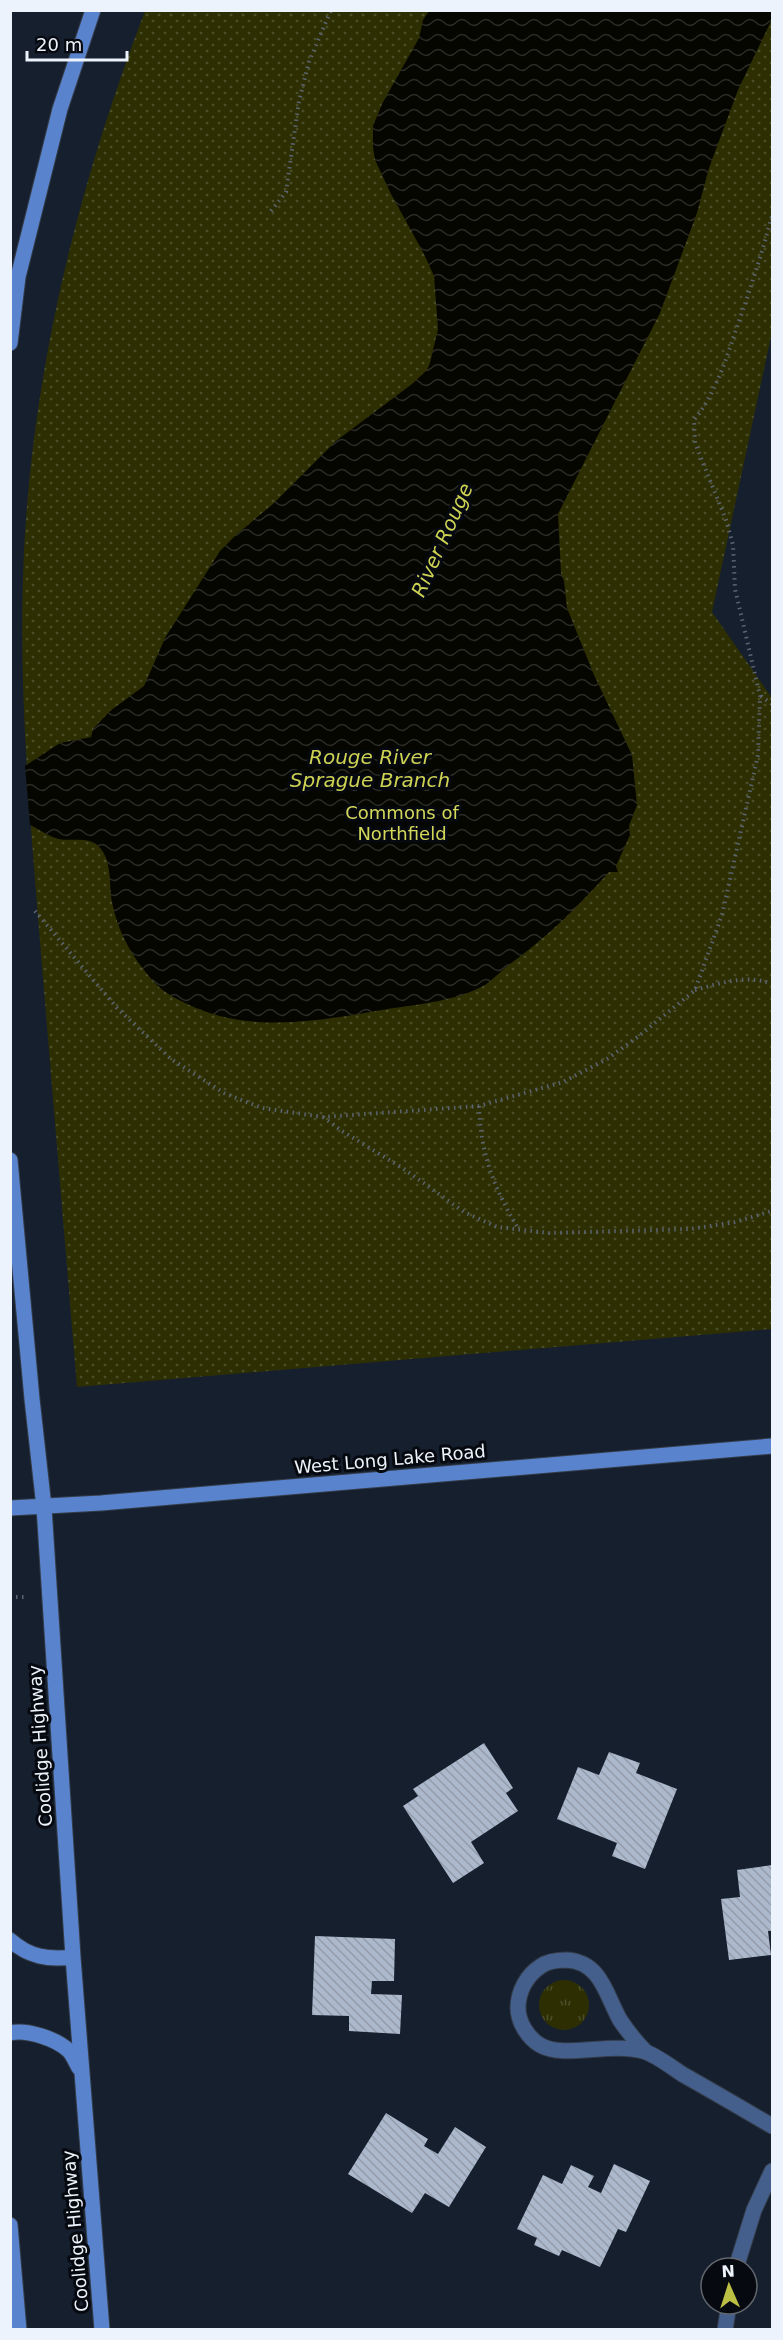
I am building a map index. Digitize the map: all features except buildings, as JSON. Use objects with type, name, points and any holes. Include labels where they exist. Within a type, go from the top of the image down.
[{"type":"main road","points":[[10,343],[18,277],[60,109],[93,10]]},
{"type":"main road","name":"Coolidge Highway","points":[[10,1160],[44,1507],[73,1957],[102,2330]]},
{"type":"main road","name":"West Long Lake Road","points":[[10,1508],[772,1446]]},
{"type":"main road","points":[[10,1940],[21,1950],[39,1957],[56,1959],[73,1957]]},
{"type":"main road","points":[[10,2033],[18,2031],[51,2041],[69,2052],[82,2073]]},
{"type":"main road","points":[[10,2225],[19,2330]]},
{"type":"street","points":[[646,2052],[616,2047],[564,2052],[539,2045],[521,2023],[518,2010],[519,1996],[525,1981],[534,1970],[545,1963],[560,1960],[576,1960],[591,1968],[601,1979],[620,2020],[646,2052],[772,2126]]},
{"type":"street","points":[[740,2256],[754,2210],[772,2171]]},
{"type":"path","points":[[271,211],[286,192],[299,101],[309,62],[331,10]]},
{"type":"path","points":[[695,990],[722,915],[749,804],[758,754],[760,696],[735,589],[733,545],[726,520],[695,443],[694,420],[707,405],[723,366],[761,258],[772,216]]},
{"type":"path","points":[[760,696],[772,704]]},
{"type":"path","points":[[35,911],[117,1008],[171,1059],[224,1093],[262,1108],[323,1117],[479,1106],[563,1082],[607,1059],[695,990],[733,980],[761,980],[772,984]]},
{"type":"path","points":[[479,1106],[485,1160],[499,1197],[519,1230]]},
{"type":"path","points":[[323,1117],[404,1169],[464,1212],[497,1227],[549,1233],[691,1229],[735,1222],[772,1211]]},
{"type":"path","points":[[10,1597],[25,1597]]},
{"type":"green space","name":"Commons of Northfield","points":[[145,11],[772,11],[772,332],[712,612],[772,698],[772,1329],[77,1387],[30,813],[24,718],[23,577],[27,504],[35,432],[60,289],[98,148]]},
{"type":"green space","points":[[559,1980],[569,1980],[582,1987],[589,2000],[589,2010],[582,2023],[569,2030],[559,2030],[550,2026],[543,2019],[539,2010],[539,2000],[543,1991],[550,1984]]},
{"type":"water","name":"Rouge River Sprague Branch","points":[[429,11],[772,11],[772,19],[738,90],[709,168],[697,213],[660,313],[558,514],[561,573],[567,608],[594,675],[632,755],[637,805],[629,826],[630,835],[616,866],[618,872],[609,872],[560,923],[485,985],[462,995],[438,1001],[312,1020],[261,1022],[211,1014],[164,991],[149,976],[128,947],[118,925],[112,902],[109,868],[101,849],[87,840],[55,838],[30,825],[25,766],[60,743],[91,737],[93,729],[110,711],[144,686],[165,638],[220,551],[273,504],[336,441],[412,384],[427,370],[438,329],[434,276],[375,160],[373,126],[382,104],[419,38],[423,20]]},
{"type":"water label","name":"River Rouge","points":[[442,540]]}]
